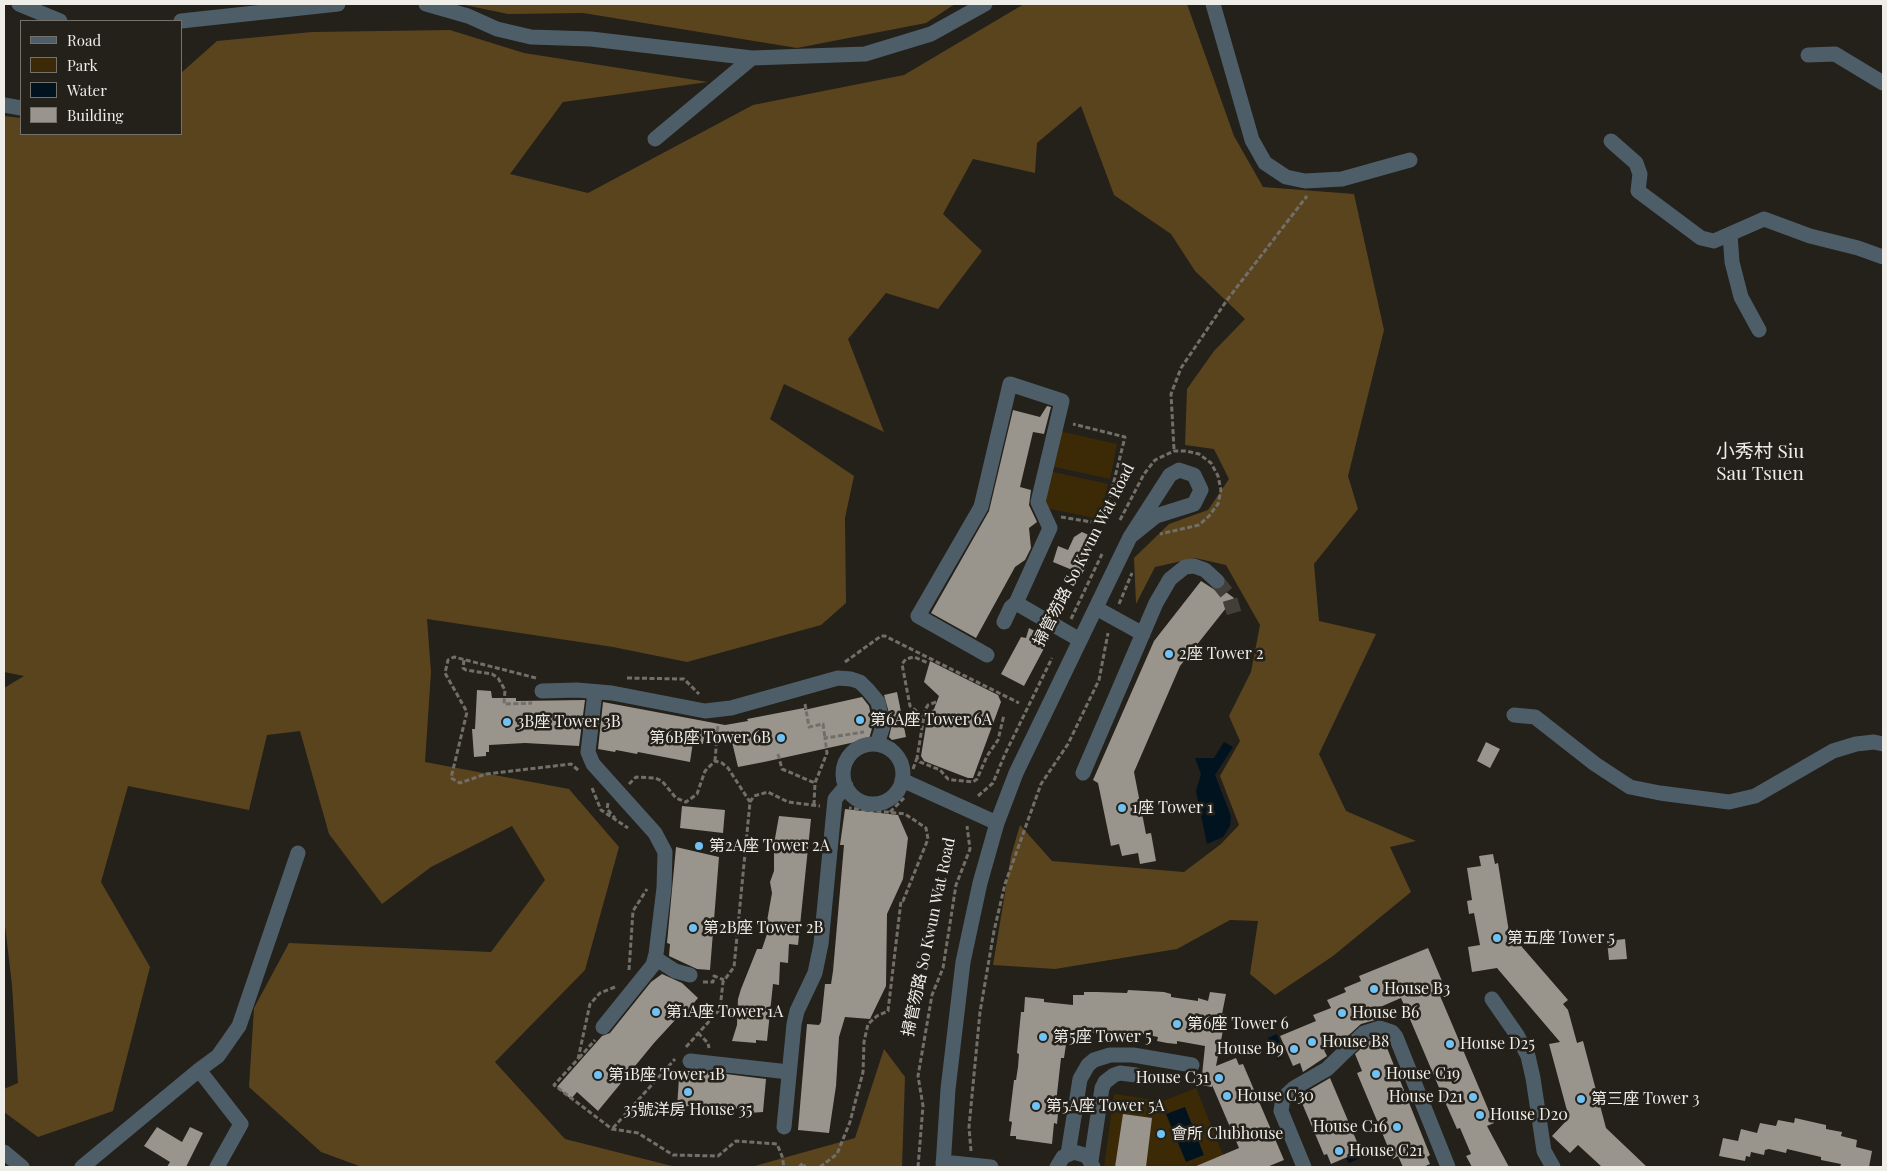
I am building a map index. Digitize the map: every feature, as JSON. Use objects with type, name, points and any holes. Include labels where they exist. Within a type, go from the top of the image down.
[{"type":"street","points":[[19,4],[58,20]]},
{"type":"street","points":[[182,21],[338,4]]},
{"type":"street","points":[[426,4],[468,16],[497,29],[531,37],[590,39],[752,58],[866,54],[931,34],[984,4]]},
{"type":"street","points":[[1213,4],[1252,140],[1265,163],[1286,177],[1305,181],[1342,179],[1410,160]]},
{"type":"street","points":[[1808,55],[1835,54],[1883,83]]},
{"type":"street","points":[[655,138],[752,58]]},
{"type":"street","points":[[4,105],[20,108]]},
{"type":"street","points":[[1611,141],[1636,163],[1640,174],[1638,191],[1701,238],[1714,241],[1764,219],[1810,236],[1858,248],[1883,257]]},
{"type":"street","points":[[1730,234],[1732,262],[1741,297],[1759,330]]},
{"type":"street","points":[[987,655],[918,616],[981,507],[1010,384],[1062,401],[1038,502],[1050,528],[1016,603],[1011,608],[1004,622]]},
{"type":"street","name":"掃管笏路 So Kwun Wat Road","points":[[943,1165],[962,972],[980,883],[997,823],[1016,773],[1130,537],[1170,475],[1179,470],[1194,475],[1201,490],[1194,504],[1156,516],[1130,537]]},
{"type":"street","points":[[1083,772],[1163,590],[1178,571],[1185,567],[1200,567],[1217,581]]},
{"type":"street","points":[[1016,603],[1080,640]]},
{"type":"street","points":[[1096,608],[1144,634]]},
{"type":"street","points":[[544,684],[705,710],[731,708],[838,678],[860,682],[878,702],[882,716],[882,729],[877,744]]},
{"type":"street","points":[[595,692],[588,752],[593,764],[655,833],[665,852],[664,888],[653,966],[632,994],[603,1027]]},
{"type":"street","points":[[1514,715],[1535,717],[1595,764],[1630,787],[1660,794],[1729,802],[1755,796],[1833,751],[1856,744],[1874,742],[1883,744]]},
{"type":"street","points":[[877,744],[886,747],[899,758],[902,767],[902,780],[900,787],[891,798],[875,803],[858,799],[846,786],[844,768],[847,760],[860,747],[877,744]]},
{"type":"street","points":[[902,780],[997,823]]},
{"type":"street","points":[[784,1127],[797,1011],[815,973],[818,961],[835,799],[846,786]]},
{"type":"street","points":[[82,1167],[218,1056],[239,1026],[298,853]]},
{"type":"street","points":[[655,958],[676,971],[690,975]]},
{"type":"street","points":[[1492,999],[1517,1035],[1528,1056],[1534,1078],[1544,1151],[1553,1167]]},
{"type":"street","points":[[1304,1167],[1281,1111],[1284,1098],[1294,1088],[1327,1069],[1364,1033],[1380,1028],[1392,1032],[1396,1037],[1448,1167]]},
{"type":"street","points":[[1068,1154],[1080,1079],[1088,1065],[1094,1060],[1110,1054],[1133,1055],[1192,1065]]},
{"type":"street","points":[[690,1061],[789,1072]]},
{"type":"street","points":[[199,1070],[241,1124],[218,1167]]},
{"type":"street","points":[[1092,1164],[1102,1088],[1105,1082],[1114,1075],[1120,1073],[1136,1075]]},
{"type":"street","points":[[4,1152],[22,1167]]},
{"type":"street","points":[[1057,1167],[1063,1157],[1068,1154],[1081,1153],[1092,1164]]},
{"type":"street","points":[[943,1165],[991,1167]]},
{"type":"path","points":[[1174,449],[1171,394],[1181,368],[1227,300],[1310,192]]},
{"type":"path","points":[[1043,514],[1098,523],[1105,516],[1125,437],[1057,421]]},
{"type":"path","name":"掃管笏路 So Kwun Wat Road","points":[[1116,527],[1144,474],[1155,460],[1174,451],[1186,450],[1199,454],[1211,463],[1218,476],[1221,490],[1218,504],[1199,525],[1169,531],[1154,538]]},
{"type":"path","points":[[1082,528],[1083,521]]},
{"type":"path","name":"掃管笏路 So Kwun Wat Road","points":[[1065,631],[1102,553]]},
{"type":"path","points":[[970,1165],[972,1143],[969,1127],[980,1012],[994,930],[1005,884],[1041,784],[1068,744],[1099,680],[1109,626],[1136,565]]},
{"type":"path","points":[[838,665],[885,636],[1019,703]]},
{"type":"path","name":"掃管笏路 So Kwun Wat Road","points":[[918,1167],[923,1106],[918,1076],[932,994],[943,968],[956,885],[970,849],[969,828],[955,816],[963,798],[971,799],[980,796],[993,783],[1005,754],[1053,656]]},
{"type":"path","points":[[464,660],[463,668],[466,670],[492,674],[498,678],[503,684],[504,704],[542,703],[544,684],[536,678],[464,660],[450,657],[445,673],[466,712],[450,773],[453,781],[460,783],[486,774],[571,764],[582,773]]},
{"type":"path","points":[[923,716],[910,706],[902,664],[906,658],[914,657],[928,663]]},
{"type":"path","points":[[618,678],[684,679],[703,697]]},
{"type":"path","points":[[802,688],[809,727],[823,724],[828,753],[815,783],[814,805]]},
{"type":"path","points":[[936,702],[928,705],[923,716],[917,758],[920,762],[940,770],[948,779],[967,782],[977,779],[981,774],[987,756],[998,740],[1004,715]]},
{"type":"path","points":[[825,738],[882,729]]},
{"type":"path","points":[[620,792],[636,777],[649,776],[662,781],[676,798],[686,802],[697,794],[705,771],[716,761],[717,735]]},
{"type":"path","points":[[778,754],[782,769],[815,783]]},
{"type":"path","points":[[716,761],[728,768],[750,802],[754,796],[768,792],[794,803]]},
{"type":"path","points":[[591,785],[601,810],[634,831]]},
{"type":"path","points":[[820,1167],[837,1154],[850,1122],[863,1072],[864,1042],[868,1024],[877,1016],[888,1011],[901,901],[903,901],[928,839],[926,828],[922,825],[905,814],[890,812]]},
{"type":"path","points":[[628,978],[634,907],[651,884]]},
{"type":"path","points":[[714,980],[714,976],[724,980]]},
{"type":"path","points":[[578,1059],[590,1004],[600,993],[617,986]]},
{"type":"path","points":[[603,1027],[605,1029],[554,1085],[612,1129],[638,1133],[673,1155],[718,1156],[736,1141],[777,1144],[784,1167]]},
{"type":"path","points":[[798,1167],[802,1163],[805,1167]]},
{"type":"green space","points":[[1059,431],[1117,444],[1110,479],[1051,466]]},
{"type":"green space","points":[[1049,471],[1108,484],[1100,519],[1041,507]]},
{"type":"green space","name":"會所 Clubhouse","points":[[1196,1088],[1228,1167],[1104,1167],[1114,1094],[1163,1101]]},
{"type":"shaded area","points":[[460,4],[955,4],[926,23],[797,48],[583,13],[508,14]]},
{"type":"shaded area","points":[[1024,4],[1187,4],[1234,136],[1263,187],[1354,194],[1384,330],[1348,476],[1358,509],[1314,564],[1319,621],[1376,634],[1319,754],[1346,811],[1416,841],[1390,847],[1411,892],[1333,956],[1275,995],[1250,974],[1258,921],[1230,920],[1177,949],[1055,969],[993,965],[1011,856],[1020,825],[1052,861],[1184,872],[1221,844],[1239,825],[1220,776],[1240,741],[1229,716],[1251,672],[1260,625],[1226,565],[1195,558],[1155,567],[1136,604],[1134,558],[1169,524],[1208,510],[1229,479],[1214,449],[1185,445],[1187,389],[1214,351],[1245,319],[1195,271],[1171,234],[1114,195],[1081,106],[1037,143],[1035,173],[973,159],[943,214],[982,251],[938,309],[886,293],[848,339],[884,432],[784,384],[770,419],[854,476],[845,518],[846,603],[821,625],[687,662],[613,647],[427,619],[431,672],[425,762],[569,789],[619,847],[585,970],[495,1062],[565,1139],[676,1167],[362,1167],[321,1152],[249,1087],[254,1008],[289,943],[491,952],[545,880],[512,826],[431,867],[382,904],[329,834],[300,731],[267,735],[249,810],[128,786],[101,882],[150,967],[113,1111],[38,1137],[4,1112],[4,1089],[18,1083],[12,985],[4,917],[4,688],[24,676],[4,672],[4,116],[20,118],[20,135],[182,135],[182,72],[217,41],[312,32],[450,30],[524,53],[708,82],[563,102],[510,174],[588,193],[753,105],[904,75]]},
{"type":"shaded area","points":[[884,1049],[905,1077],[902,1167],[751,1167],[855,1138]]},
{"type":"water","points":[[1224,742],[1233,747],[1215,775],[1231,816],[1230,826],[1223,837],[1207,844],[1196,791],[1201,774],[1195,758],[1214,758]]},
{"type":"water","points":[[1277,1034],[1283,1058],[1277,1060],[1268,1038]]},
{"type":"water","points":[[1185,1107],[1204,1155],[1186,1162],[1166,1114]]},
{"type":"water","points":[[1370,1145],[1374,1152],[1349,1163],[1346,1158],[1352,1155],[1351,1153]]},
{"type":"building","points":[[1047,406],[1051,407],[1044,434],[1033,432],[1020,487],[1031,490],[1029,505],[1037,522],[1029,528],[1031,548],[1025,560],[1015,567],[976,638],[931,613],[989,511],[1013,410],[1040,417]]},
{"type":"building","points":[[1082,532],[1091,536],[1093,543],[1082,560],[1088,563],[1082,574],[1053,562],[1058,546],[1068,550],[1074,537]]},
{"type":"building","points":[[1201,581],[1215,590],[1222,589],[1234,598],[1180,666],[1134,772],[1146,834],[1151,833],[1156,861],[1140,864],[1138,853],[1122,856],[1119,844],[1111,846],[1098,783],[1093,780],[1154,641]]},
{"type":"building","points":[[1029,628],[1049,639],[1024,686],[1001,674],[1021,637],[1026,638]]},
{"type":"building","points":[[930,661],[998,695],[1001,702],[973,778],[968,778],[924,761],[921,756],[928,713],[934,709],[939,696],[924,682]]},
{"type":"building","points":[[477,690],[491,691],[492,698],[516,698],[516,701],[585,700],[579,746],[525,743],[489,745],[489,752],[486,752],[486,756],[474,757],[472,729],[475,729]]},
{"type":"building","points":[[897,692],[906,737],[892,740],[889,737],[892,724],[884,695]]},
{"type":"building","points":[[862,697],[869,706],[873,725],[869,739],[764,762],[738,767],[731,738],[704,737],[703,744],[693,742],[690,762],[638,752],[637,754],[598,749],[603,702],[725,725]]},
{"type":"building","points":[[1486,742],[1500,749],[1490,768],[1477,761]]},
{"type":"building","points":[[682,806],[725,810],[723,833],[680,828]]},
{"type":"building","points":[[845,809],[898,815],[908,838],[903,879],[887,914],[886,986],[870,1019],[845,1017],[839,1037],[836,1086],[829,1133],[798,1130],[807,1024],[819,1025],[821,1022],[825,984],[831,984],[833,971],[844,845],[840,845]]},
{"type":"building","points":[[779,816],[811,819],[798,945],[789,944],[788,963],[780,962],[779,985],[773,984],[767,1041],[756,1040],[756,1043],[732,1041],[737,1025],[738,999],[741,989],[757,949],[762,949],[768,931],[767,921],[772,893],[770,882],[774,871],[774,844]]},
{"type":"building","points":[[676,847],[719,857],[710,970],[697,969],[669,956],[670,944],[667,943]]},
{"type":"building","points":[[1493,854],[1495,864],[1498,863],[1509,932],[1568,1000],[1563,1004],[1568,1010],[1577,1043],[1583,1041],[1606,1128],[1647,1167],[1602,1167],[1578,1145],[1570,1153],[1552,1136],[1569,1118],[1549,1044],[1560,1042],[1497,968],[1472,972],[1468,947],[1480,945],[1474,913],[1469,914],[1467,901],[1472,900],[1467,868],[1481,866],[1479,856]]},
{"type":"building","points":[[1625,939],[1627,959],[1609,960],[1607,941]]},
{"type":"building","points":[[1428,948],[1442,981],[1435,984],[1494,1123],[1487,1126],[1509,1167],[1472,1167],[1466,1156],[1471,1154],[1460,1128],[1457,1129],[1401,998],[1371,1011],[1375,1020],[1361,1024],[1339,1044],[1324,1050],[1327,1056],[1303,1072],[1300,1063],[1293,1066],[1280,1036],[1316,1021],[1313,1015],[1331,1008],[1327,1000],[1346,992],[1344,988],[1361,981],[1359,976]]},
{"type":"building","points":[[662,974],[682,983],[698,998],[682,1017],[677,1018],[654,1043],[598,1111],[577,1092],[571,1099],[557,1087],[602,1036],[610,1033],[651,982]]},
{"type":"building","points":[[1128,990],[1164,992],[1171,994],[1171,997],[1198,1001],[1198,998],[1208,1001],[1210,992],[1226,994],[1222,1014],[1226,1015],[1216,1066],[1236,1058],[1239,1065],[1243,1064],[1284,1160],[1267,1167],[1194,1167],[1239,1148],[1212,1085],[1212,1087],[1201,1085],[1205,1046],[1177,1041],[1177,1044],[1167,1043],[1157,1041],[1158,1037],[1143,1034],[1094,1035],[1094,1033],[1068,1031],[1064,1058],[1061,1058],[1056,1103],[1059,1104],[1057,1124],[1054,1123],[1052,1144],[1016,1139],[1016,1136],[1010,1136],[1012,1122],[1009,1121],[1014,1080],[1016,1080],[1018,1067],[1019,1054],[1017,1053],[1021,1012],[1024,1012],[1025,997],[1044,999],[1044,1002],[1073,1005],[1073,995],[1084,995],[1084,992],[1127,993]]},
{"type":"building","points":[[1380,1038],[1387,1048],[1430,1155],[1427,1157],[1430,1164],[1423,1167],[1403,1167],[1398,1156],[1393,1159],[1357,1073],[1362,1071],[1355,1054],[1369,1041]]},
{"type":"building","points":[[686,1069],[766,1079],[763,1112],[749,1113],[735,1108],[715,1109],[703,1105],[677,1107],[679,1078],[685,1079]]},
{"type":"building","points":[[1330,1078],[1360,1149],[1351,1153],[1352,1155],[1331,1164],[1327,1154],[1324,1155],[1299,1096]]},
{"type":"building","name":"會所 Clubhouse","points":[[1123,1114],[1152,1118],[1146,1167],[1115,1167]]},
{"type":"building","points":[[1795,1118],[1826,1125],[1826,1129],[1842,1132],[1841,1136],[1857,1140],[1856,1147],[1872,1151],[1869,1167],[1840,1167],[1841,1164],[1821,1160],[1821,1157],[1787,1149],[1786,1153],[1769,1149],[1765,1150],[1764,1155],[1751,1152],[1750,1157],[1746,1156],[1745,1161],[1719,1156],[1723,1138],[1738,1141],[1741,1129],[1757,1133],[1760,1123],[1776,1126],[1778,1120],[1794,1123]]},
{"type":"building","points":[[157,1127],[182,1142],[190,1127],[203,1133],[186,1167],[167,1167],[170,1162],[144,1146]]},
{"type":"tunnel","points":[[1217,581],[1229,596],[1234,613]]},
{"type":"place","name":"2座 Tower 2","points":[[1169,654]]},
{"type":"place","name":"第6A座 Tower 6A","points":[[860,720]]},
{"type":"place","name":"3B座 Tower 3B","points":[[507,722]]},
{"type":"place","name":"第6B座 Tower 6B","points":[[781,738]]},
{"type":"place","name":"1座 Tower 1","points":[[1122,808]]},
{"type":"place","name":"第2A座 Tower 2A","points":[[699,846]]},
{"type":"place","name":"第2B座 Tower 2B","points":[[693,928]]},
{"type":"place","name":"第五座 Tower 5","points":[[1497,938]]},
{"type":"place","name":"House B3","points":[[1374,989]]},
{"type":"place","name":"第1A座 Tower 1A","points":[[656,1012]]},
{"type":"place","name":"House B6","points":[[1342,1013]]},
{"type":"place","name":"第6座 Tower 6","points":[[1177,1024]]},
{"type":"place","name":"第5座 Tower 5","points":[[1043,1037]]},
{"type":"place","name":"House B8","points":[[1312,1042]]},
{"type":"place","name":"House D25","points":[[1450,1044]]},
{"type":"place","name":"House B9","points":[[1294,1049]]},
{"type":"place","name":"House C19","points":[[1376,1074]]},
{"type":"place","name":"第1B座 Tower 1B","points":[[598,1075]]},
{"type":"place","name":"House C31","points":[[1219,1078]]},
{"type":"place","name":"35號洋房 House 35","points":[[688,1092]]},
{"type":"place","name":"House C30","points":[[1227,1096]]},
{"type":"place","name":"House D21","points":[[1473,1097]]},
{"type":"place","name":"第三座 Tower 3","points":[[1581,1099]]},
{"type":"place","name":"第5A座 Tower 5A","points":[[1036,1106]]},
{"type":"place","name":"House D20","points":[[1480,1115]]},
{"type":"place","name":"House C16","points":[[1397,1127]]},
{"type":"place","name":"會所 Clubhouse","points":[[1161,1134]]},
{"type":"place","name":"House C21","points":[[1339,1151]]},
{"type":"district","name":"小秀村 Siu Sau Tsuen","points":[[1760,463]]}]
